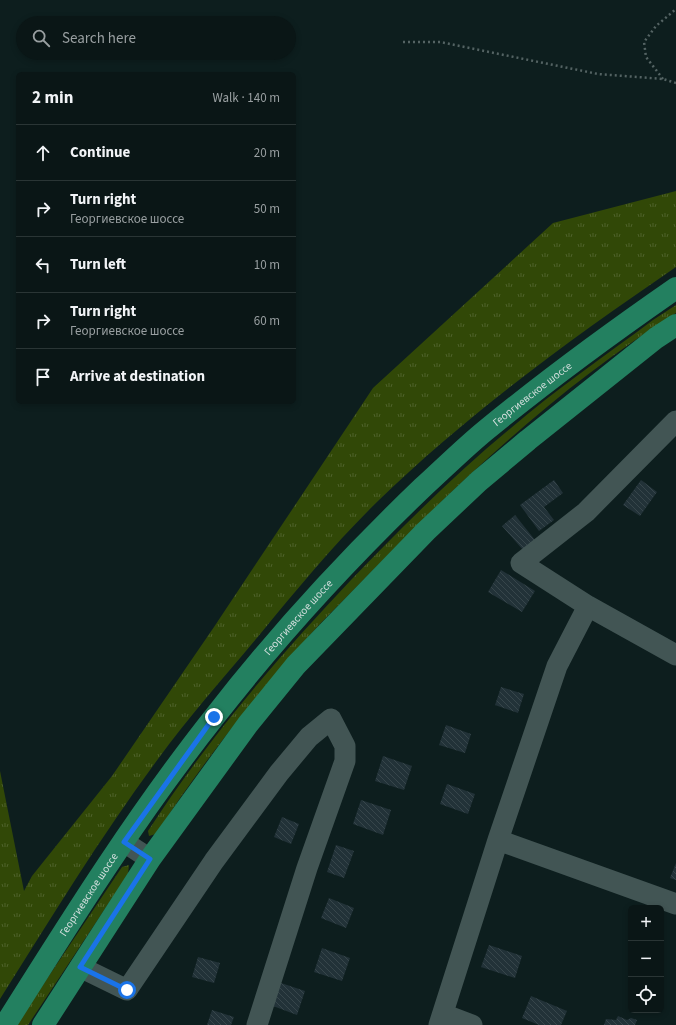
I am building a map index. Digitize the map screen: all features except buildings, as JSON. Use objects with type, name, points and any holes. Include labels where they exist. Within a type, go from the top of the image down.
[{"type":"main road","name":"Георгиевское шоссе","points":[[5,1025],[73,917],[124,842],[214,717],[298,616],[398,511],[485,430],[565,368],[676,288]]},
{"type":"main road","points":[[43,1025],[150,859],[248,724],[296,665],[426,531],[486,476],[528,440],[656,338],[676,325]]},
{"type":"lane","points":[[676,421],[586,512],[521,563],[588,606],[676,655]]},
{"type":"lane","points":[[472,1025],[441,1020],[498,840],[557,666],[588,606]]},
{"type":"lane","points":[[80,967],[127,990],[214,861],[279,773],[309,737],[331,719],[345,746],[345,761],[307,868],[257,1025]]},
{"type":"lane","points":[[498,840],[676,904]]},
{"type":"lane","points":[[124,842],[150,859]]},
{"type":"path","points":[[663,79],[646,57],[644,42],[656,26],[676,9]]},
{"type":"path","points":[[403,42],[440,42],[598,74],[663,79],[676,82]]},
{"type":"green space","points":[[676,191],[676,267],[560,349],[448,437],[378,501],[332,549],[208,695],[158,759],[96,847],[0,999],[0,771],[24,891],[32,876],[112,776],[214,627],[373,388],[553,223]]},
{"type":"green space","points":[[676,305],[676,313],[595,369],[518,431],[410,532],[318,626],[253,701],[193,779],[156,834],[149,836],[148,831],[218,732],[269,670],[323,610],[390,540],[469,464],[545,400],[653,320]]},
{"type":"green space","points":[[129,865],[128,874],[28,1025],[16,1025],[122,867]]},
{"type":"route","points":[[127,990],[80,967],[150,859],[124,842],[214,717]]}]
